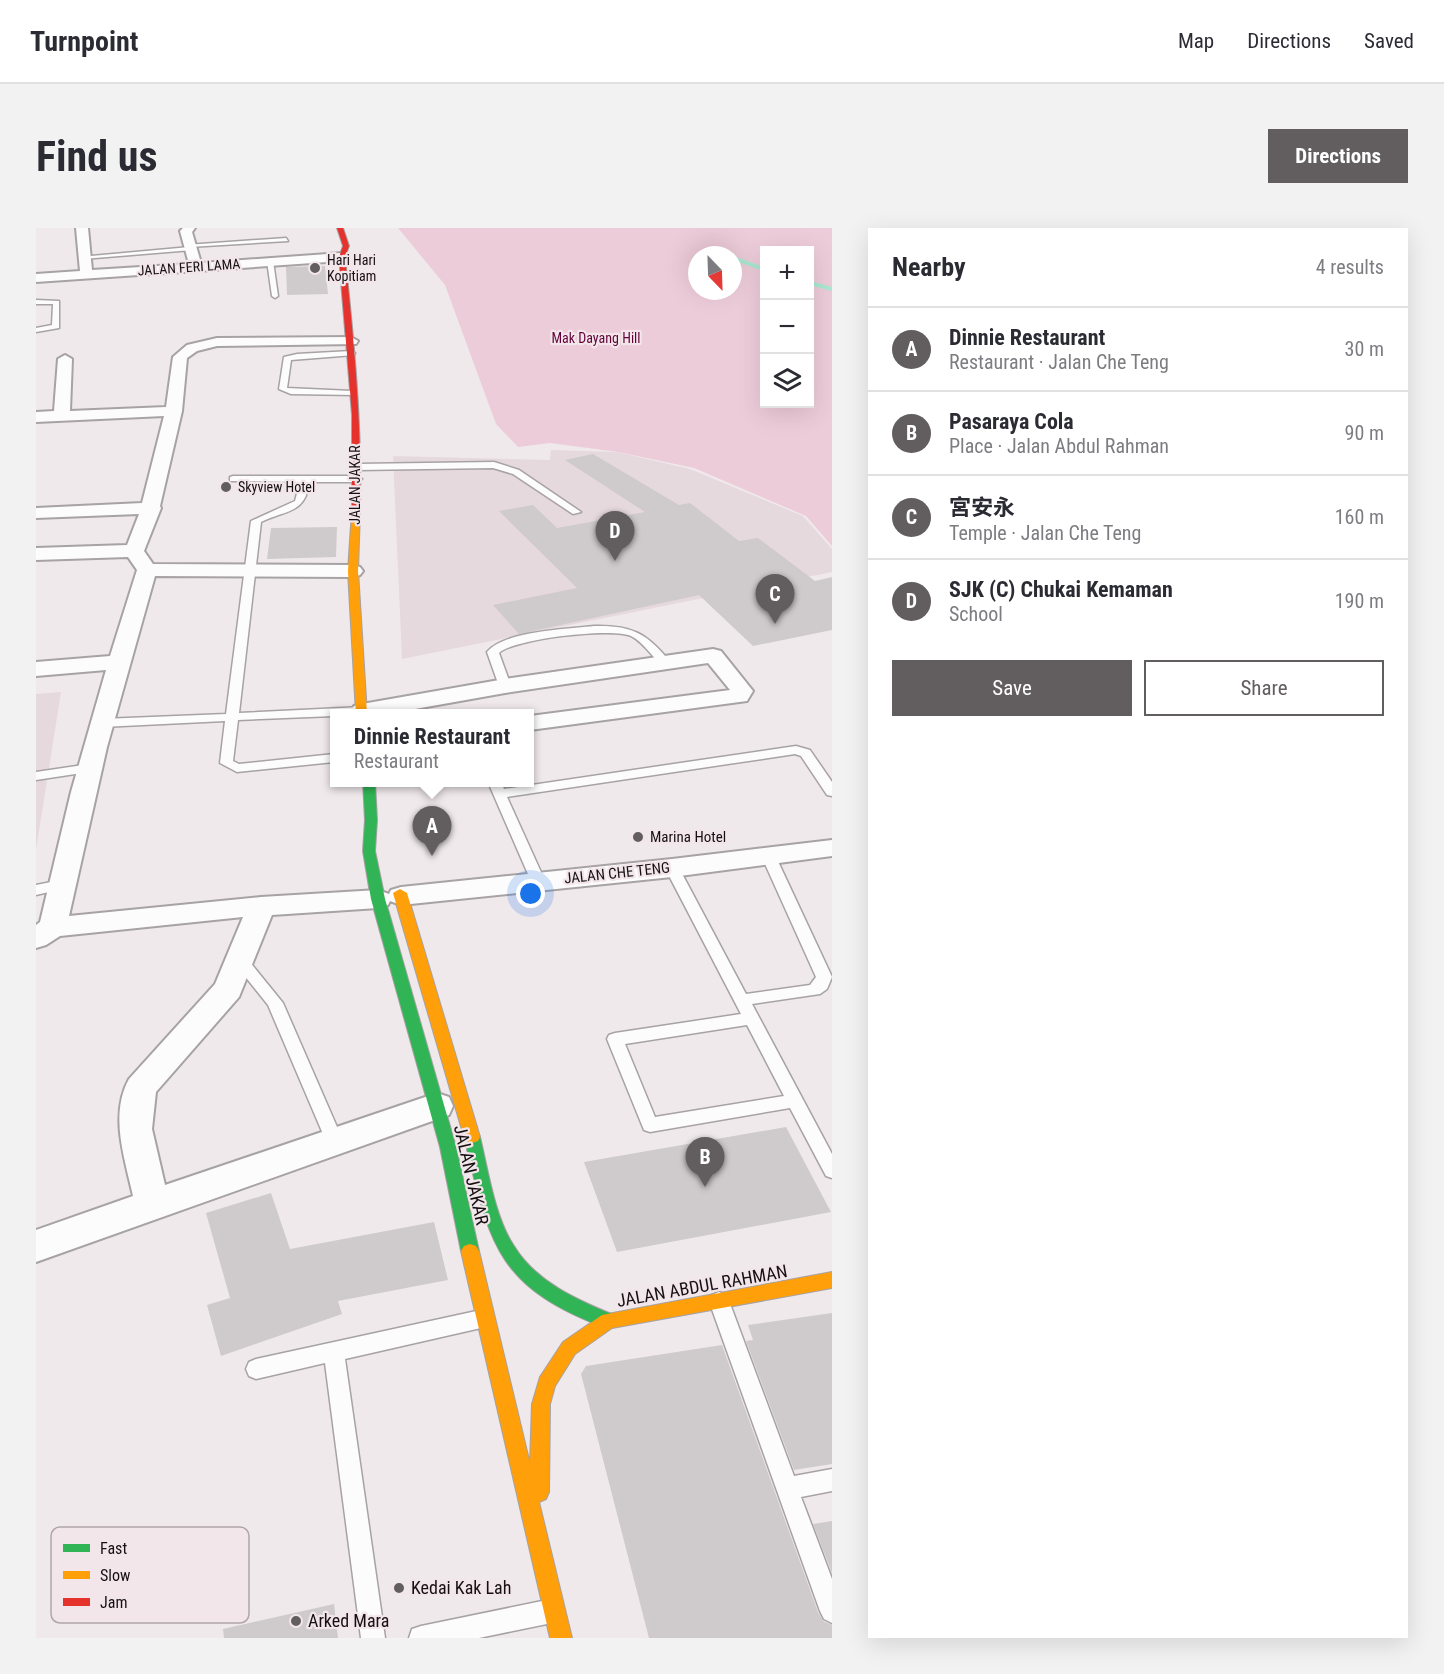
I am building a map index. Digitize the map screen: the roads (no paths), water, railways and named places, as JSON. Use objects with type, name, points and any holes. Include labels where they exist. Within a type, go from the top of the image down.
[{"type":"main road","name":"JALAN JAKAR","points":[[340,228],[346,246],[342,257],[351,347],[358,473],[353,571],[362,709]]},
{"type":"main road","points":[[328,244],[342,257]]},
{"type":"main road","name":"JALAN JAKAR","points":[[369,787],[371,820],[369,851],[391,891],[461,1098],[499,1236],[507,1252],[530,1279],[576,1308],[608,1321]]},
{"type":"main road","name":"JALAN JAKAR","points":[[371,820],[381,838]]},
{"type":"main road","name":"JALAN JAKAR","points":[[391,891],[484,1318],[539,1539]]},
{"type":"main road","name":"JALAN ABDUL RAHMAN","points":[[539,1539],[540,1404],[547,1383],[569,1348],[608,1321],[832,1280]]},
{"type":"main road","points":[[539,1539],[561,1638]]},
{"type":"street","points":[[82,228],[86,275]]},
{"type":"street","points":[[189,228],[186,231],[196,267]]},
{"type":"street","name":"JALAN FERI LAMA","points":[[36,278],[342,257]]},
{"type":"street","points":[[134,551],[152,508],[174,411],[180,357],[184,352],[200,344],[351,347]]},
{"type":"street","points":[[62,415],[65,359]]},
{"type":"street","points":[[36,417],[174,411]]},
{"type":"street","points":[[36,513],[152,508]]},
{"type":"street","points":[[36,554],[134,551]]},
{"type":"street","points":[[134,551],[147,570]]},
{"type":"street","points":[[147,570],[353,571]]},
{"type":"street","points":[[45,933],[61,885],[102,723],[147,570]]},
{"type":"street","points":[[378,709],[505,686],[713,656],[742,691],[739,696],[534,722]]},
{"type":"street","points":[[36,669],[119,662]]},
{"type":"street","name":"JALAN CHE TENG","points":[[45,933],[391,891],[538,881],[832,849]]},
{"type":"street","points":[[152,1204],[135,1129],[140,1088],[228,989],[261,906]]},
{"type":"street","points":[[36,1246],[437,1106]]},
{"type":"lane","points":[[83,257],[286,240]]},
{"type":"lane","points":[[270,261],[275,296]]},
{"type":"lane","points":[[36,302],[57,302],[56,326],[36,330]]},
{"type":"lane","points":[[351,347],[297,356],[287,360],[283,389],[291,392],[352,393]]},
{"type":"lane","points":[[233,480],[305,479],[358,473],[494,465],[516,472],[576,512]]},
{"type":"lane","points":[[305,479],[301,500],[297,505],[256,521],[248,570],[226,763],[237,768],[330,758]]},
{"type":"lane","points":[[505,686],[493,652],[499,646],[512,641],[610,628],[626,630],[635,634],[665,663]]},
{"type":"lane","points":[[102,723],[330,713]]},
{"type":"lane","points":[[534,783],[796,750],[806,753],[832,792]]},
{"type":"lane","points":[[36,776],[90,768]]},
{"type":"lane","points":[[497,788],[538,881]]},
{"type":"lane","points":[[741,1000],[814,990],[821,985],[824,977],[768,855]]},
{"type":"lane","points":[[672,868],[832,1171]]},
{"type":"lane","points":[[36,890],[61,885]]},
{"type":"lane","points":[[240,960],[275,1003],[335,1143]]},
{"type":"lane","points":[[751,1018],[615,1039],[650,1125],[795,1101]]},
{"type":"lane","points":[[719,1301],[832,1611]]},
{"type":"lane","points":[[256,1369],[484,1318]]},
{"type":"lane","points":[[334,1352],[373,1638]]},
{"type":"lane","points":[[787,1488],[832,1480]]},
{"type":"lane","points":[[421,1638],[555,1610]]},
{"type":"waterway","points":[[742,261],[760,268]]},
{"type":"waterway","points":[[814,284],[832,289]]},
{"type":"place","name":"Hari Hari Kopitiam","points":[[315,268]]},
{"type":"place","name":"Skyview Hotel","points":[[226,487]]},
{"type":"place","name":"SJK (C) Chukai Kemaman","points":[[615,561]]},
{"type":"place","name":"宮安永","points":[[775,624]]},
{"type":"place","name":"Marina Hotel","points":[[638,837]]},
{"type":"place","name":"Dinnie Restaurant","points":[[432,856]]},
{"type":"place","name":"Pasaraya Cola","points":[[705,1187]]},
{"type":"place","name":"Kedai Kak Lah","points":[[399,1588]]},
{"type":"place","name":"Arked Mara","points":[[296,1621]]},
{"type":"park label","name":"Mak Dayang Hill","points":[[596,338]]}]
